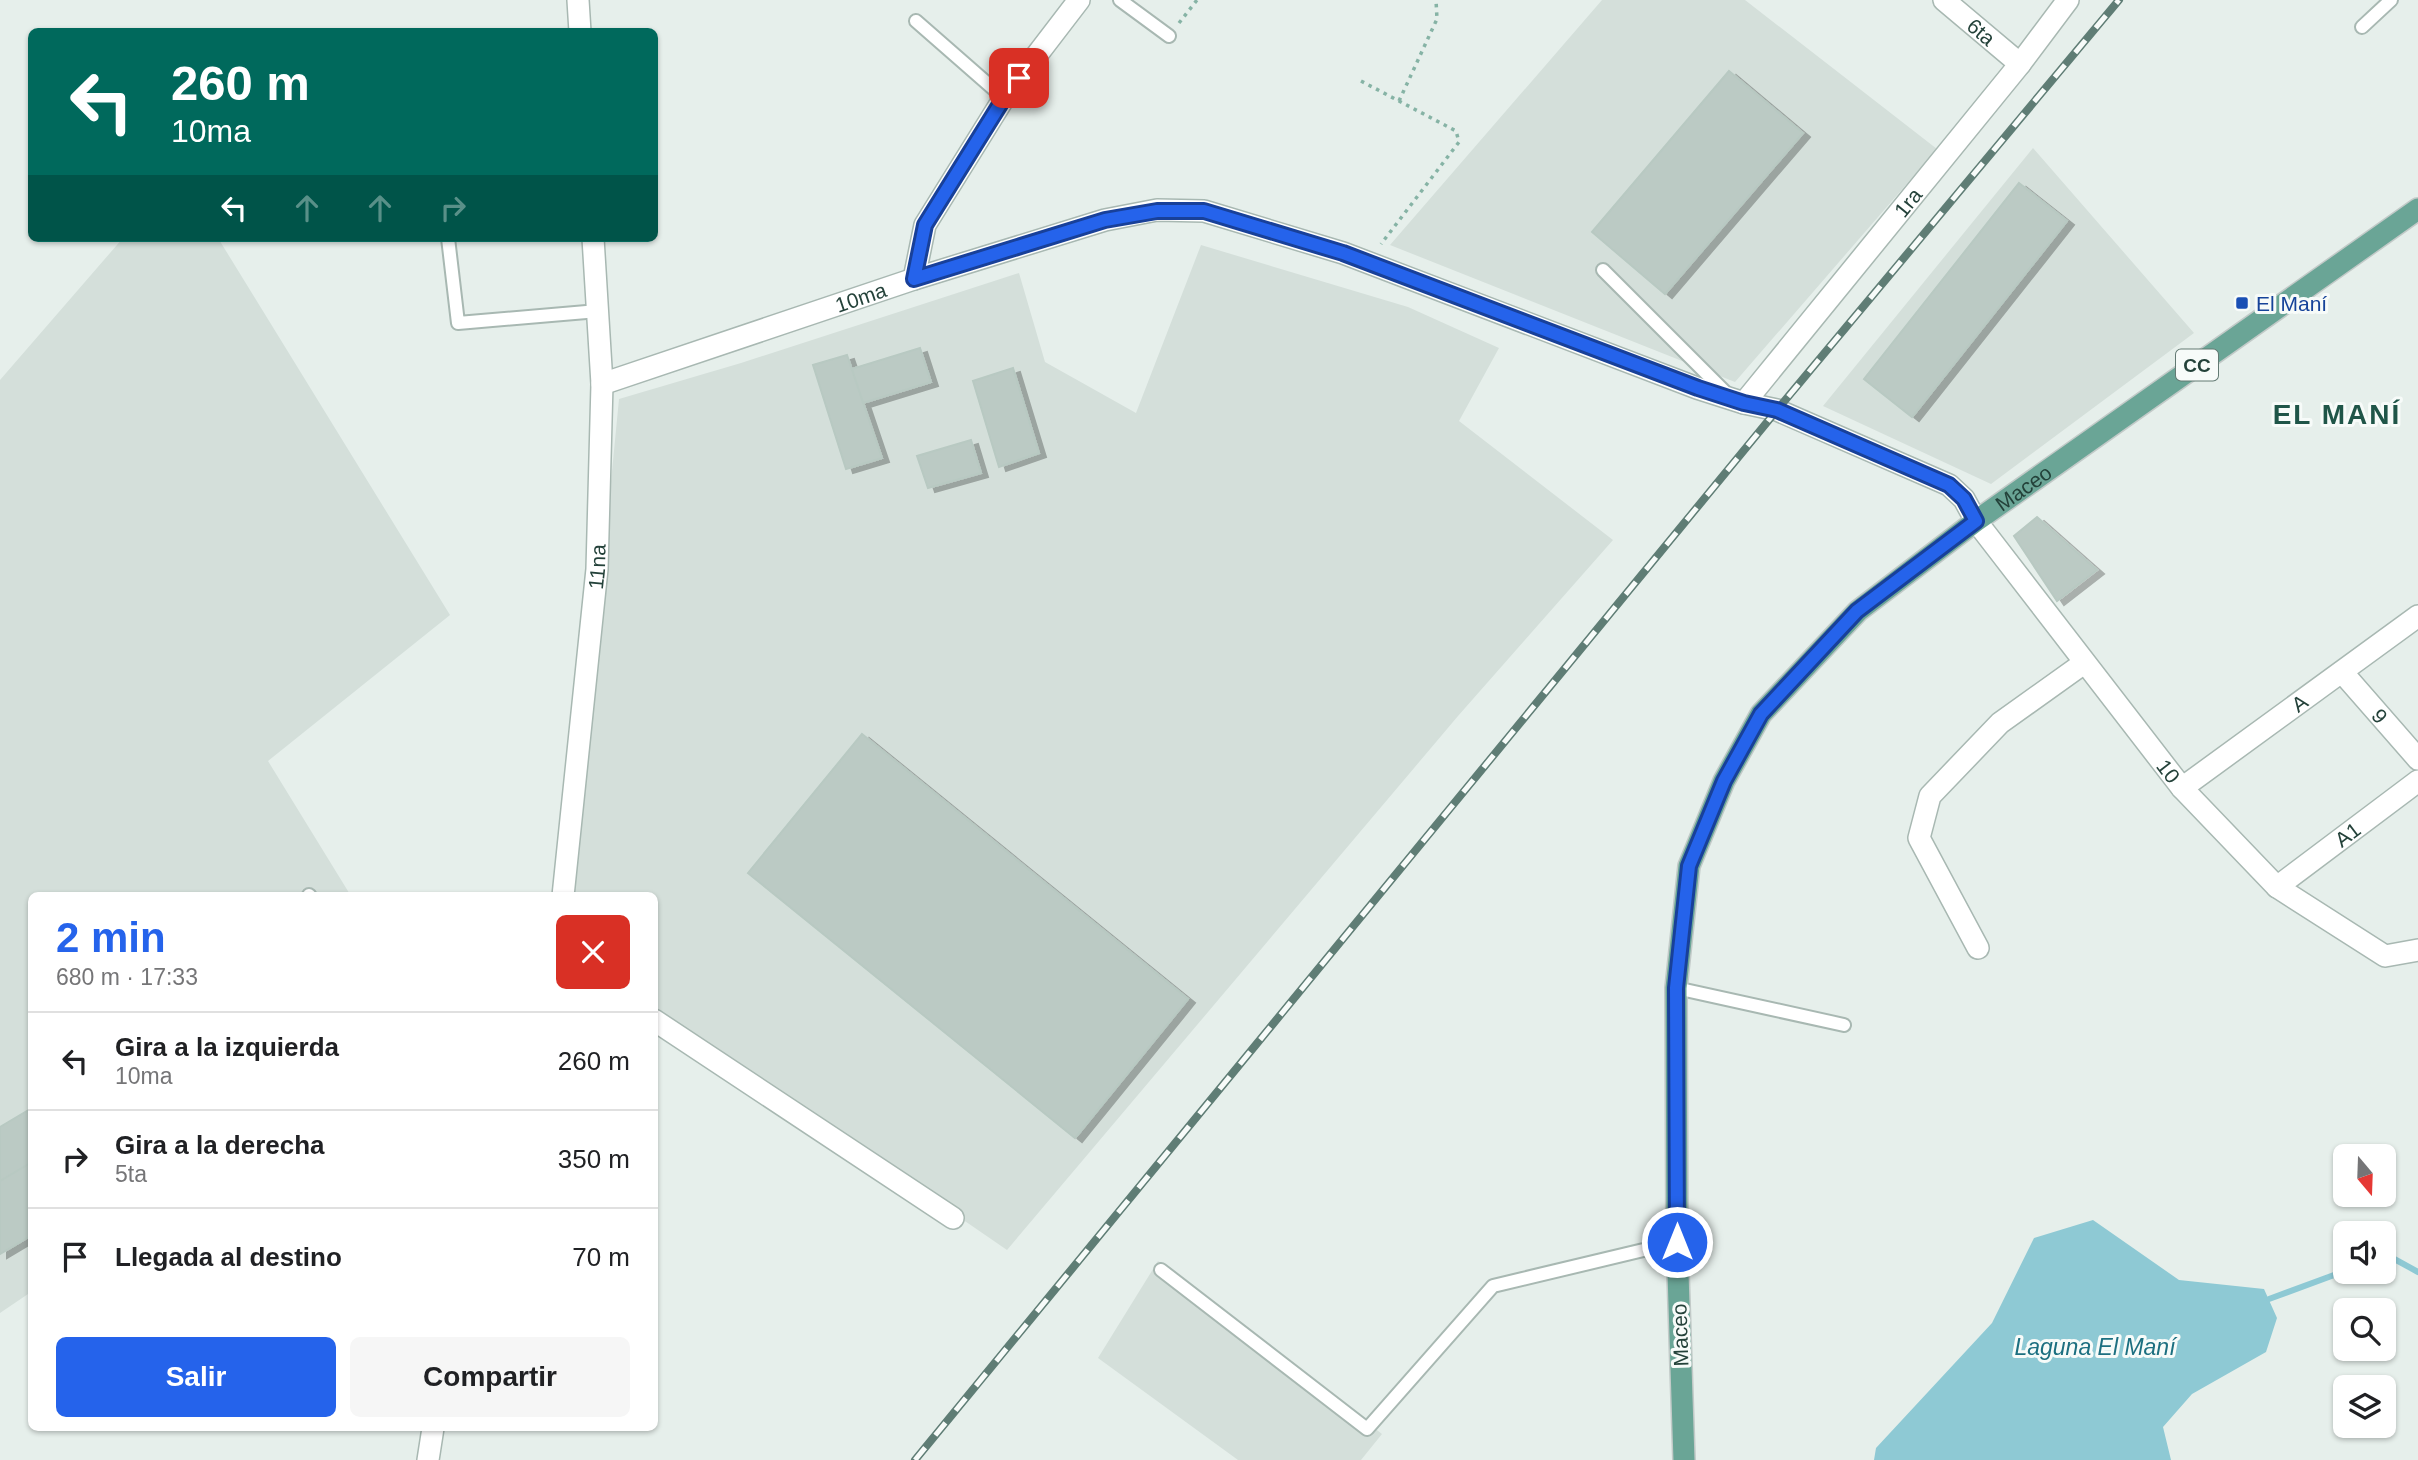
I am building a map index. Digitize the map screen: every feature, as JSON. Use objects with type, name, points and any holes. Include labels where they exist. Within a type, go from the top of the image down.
[{"type":"main road","name":"Maceo","points":[[1684,1460],[1677,1242],[1676,988],[1689,866],[1724,781],[1761,714],[1857,611],[1976,521],[2418,209]]},
{"type":"street","points":[[578,0],[580,28]]},
{"type":"street","points":[[914,279],[925,225],[1004,98],[1079,0]]},
{"type":"street","name":"6ta","points":[[1944,0],[2020,64]]},
{"type":"street","name":"1ra","points":[[1738,401],[2020,64],[2068,0]]},
{"type":"street","name":"10ma","points":[[602,384],[914,279],[1105,220],[1157,211],[1204,211],[1366,262],[1698,388],[1777,410],[1949,485],[1964,499],[1976,521]]},
{"type":"street","name":"11na","points":[[563,892],[597,569],[602,384],[593,242]]},
{"type":"street","name":"10","points":[[1976,521],[2182,788],[2277,887],[2385,956],[2417,949]]},
{"type":"street","name":"A","points":[[2182,788],[2418,616]]},
{"type":"street","points":[[1978,948],[1919,838],[1930,796],[2000,723],[2084,663]]},
{"type":"street","name":"9","points":[[2342,672],[2418,759]]},
{"type":"street","name":"A1","points":[[2277,887],[2418,781]]},
{"type":"street","points":[[658,1023],[953,1218]]},
{"type":"street","points":[[428,1460],[433,1431]]},
{"type":"lane","points":[[1120,0],[1169,36]]},
{"type":"lane","points":[[2362,27],[2391,0]]},
{"type":"lane","points":[[915,21],[1004,98]]},
{"type":"lane","points":[[448,242],[458,323],[598,311]]},
{"type":"lane","points":[[1603,270],[1738,401]]},
{"type":"lane","points":[[1676,988],[1844,1025]]},
{"type":"lane","points":[[1161,1270],[1367,1429],[1493,1286],[1677,1242]]},
{"type":"path","points":[[1169,36],[1197,0]]},
{"type":"path","points":[[1399,101],[1437,19],[1436,0]]},
{"type":"path","points":[[1361,81],[1456,131],[1460,142],[1366,262]]},
{"type":"shaded area","points":[[1602,0],[1745,0],[1937,149],[1735,382],[1390,245]]},
{"type":"shaded area","points":[[2033,148],[2194,333],[1991,484],[1823,406]]},
{"type":"shaded area","points":[[120,242],[220,242],[450,615],[268,761],[349,892],[28,892],[28,1294],[0,1313],[0,380]]},
{"type":"shaded area","points":[[1201,245],[1408,307],[1499,348],[1459,421],[1613,540],[1458,716],[1007,1250],[658,1010],[658,892],[571,892],[619,399],[741,363],[1019,273],[1045,362],[1136,413]]},
{"type":"shaded area","points":[[1158,1261],[1382,1434],[1361,1460],[1238,1460],[1098,1358]]},
{"type":"water","name":"Laguna El Maní","points":[[2093,1220],[2179,1280],[2264,1289],[2277,1318],[2266,1352],[2192,1394],[2163,1427],[2171,1460],[1874,1460],[1876,1448],[1992,1323],[2034,1238]]},
{"type":"building","points":[[1729,71],[1803,133],[1665,294],[1592,232]]},
{"type":"building","points":[[2019,183],[2067,221],[1912,417],[1864,379]]},
{"type":"building","points":[[920,348],[931,382],[863,403],[852,369]]},
{"type":"building","points":[[847,355],[882,458],[846,469],[813,365]]},
{"type":"building","points":[[1013,368],[1039,453],[999,467],[973,381]]},
{"type":"building","points":[[971,440],[981,473],[928,488],[917,456]]},
{"type":"building","points":[[2037,517],[2097,570],[2057,601],[2014,536]]},
{"type":"building","points":[[862,734],[1188,999],[1075,1138],[748,873]]},
{"type":"building","points":[[28,1110],[28,1164],[0,1181],[0,1127]]},
{"type":"building","points":[[28,1164],[28,1237],[0,1254],[0,1181]]},
{"type":"waterway","name":"El Maní","points":[[2396,1260],[2418,1272]]},
{"type":"waterway","name":"El Maní","points":[[2269,1299],[2333,1275]]},
{"type":"railway","points":[[915,1460],[1777,410],[2119,0]]},
{"type":"place","name":"El Maní","points":[[2242,303]]},
{"type":"district","name":"EL MANÍ","points":[[2337,414]]},
{"type":"route","points":[[1019,78],[925,225],[914,279],[1105,220],[1157,211],[1204,211],[1343,253],[1698,388],[1744,403],[1777,410],[1949,485],[1964,499],[1976,521],[1857,611],[1761,714],[1724,781],[1689,866],[1676,988],[1677,1242]]}]
